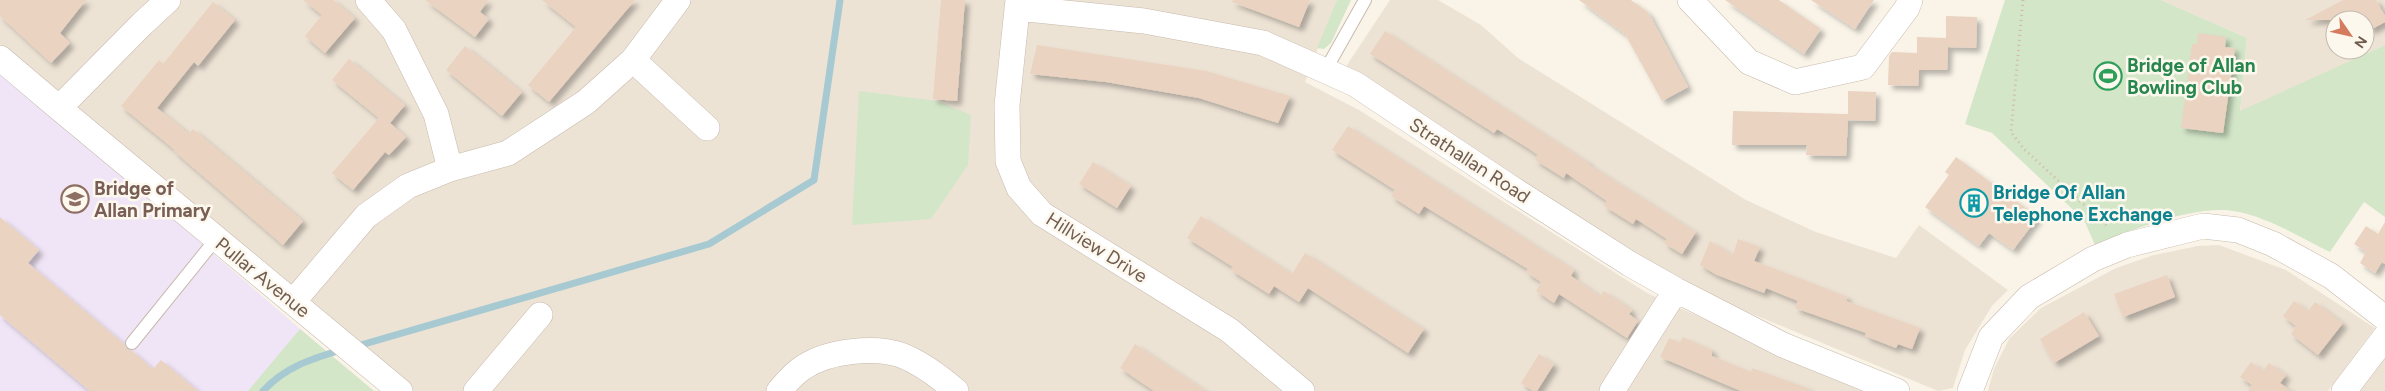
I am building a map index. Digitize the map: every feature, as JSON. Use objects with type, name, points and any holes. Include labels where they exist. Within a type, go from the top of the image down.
[{"type":"street","points":[[59,108],[168,0]]},
{"type":"street","points":[[368,0],[394,30],[436,114],[450,169]]},
{"type":"street","points":[[293,302],[366,216],[408,186],[450,169],[508,153],[586,102],[633,60],[678,0]]},
{"type":"street","points":[[1690,0],[1749,62],[1795,82],[1863,67],[1907,8],[1910,0]]},
{"type":"street","name":"Strathallan Road","points":[[1018,4],[1144,21],[1263,43],[1355,84],[1516,191],[1630,264],[1676,290],[1783,345],[1897,391]]},
{"type":"street","name":"Hillview Drive","points":[[1018,4],[1007,105],[1008,161],[1019,188],[1042,214],[1229,330],[1302,391]]},
{"type":"street","name":"Pullar Avenue","points":[[0,58],[400,391]]},
{"type":"street","points":[[633,60],[708,128]]},
{"type":"street","points":[[1970,391],[1991,337],[2028,297],[2093,259],[2128,245],[2203,226],[2238,230],[2274,244],[2331,276],[2385,318]]},
{"type":"street","points":[[1612,391],[1676,290]]},
{"type":"street","points":[[476,391],[540,315]]},
{"type":"street","points":[[2344,391],[2385,337]]},
{"type":"street","points":[[778,391],[803,367],[832,355],[862,350],[900,355],[938,375],[956,391]]},
{"type":"lane","points":[[1325,71],[1365,0]]},
{"type":"lane","points":[[132,343],[216,239]]},
{"type":"path","points":[[2017,0],[2021,6]]},
{"type":"path","points":[[2023,0],[2011,132],[2024,149],[2128,245]]},
{"type":"shaded area","points":[[0,0],[1337,0],[1305,82],[1359,110],[1647,293],[1862,391],[413,391],[0,47]]},
{"type":"shaded area","points":[[1390,0],[1438,0],[1481,25],[1518,58],[1746,200],[1816,232],[1896,258],[1919,225],[2008,290],[1992,306],[1965,350],[1953,388],[1938,391],[1697,291],[1345,68]]},
{"type":"shaded area","points":[[2161,0],[2385,0],[2385,45],[2375,50],[2375,10],[2325,10],[2325,60],[2353,60],[2240,112],[2247,38]]},
{"type":"shaded area","name":"Bridge of Allan Primary","points":[[0,69],[343,366],[318,391],[0,391]]},
{"type":"shaded area","points":[[2219,245],[2286,270],[2375,328],[2328,391],[1988,391],[1994,369],[2009,339],[2041,308],[2116,268],[2154,255],[2198,246]]},
{"type":"shaded area","points":[[2385,357],[2385,391],[2360,391]]},
{"type":"green space","points":[[1337,0],[1351,0],[1331,43],[1324,49],[1317,48]]},
{"type":"green space","points":[[2005,0],[2161,0],[2247,38],[2240,111],[2352,60],[2375,60],[2375,50],[2385,45],[2385,217],[2364,202],[2330,252],[2263,219],[2239,212],[2223,210],[2186,214],[2166,219],[2095,245],[2084,220],[1992,133],[1965,124]]},
{"type":"green space","points":[[859,91],[937,101],[971,115],[968,165],[931,219],[852,225]]},
{"type":"green space","points":[[300,329],[374,391],[248,391]]},
{"type":"building","points":[[0,0],[86,0],[60,33],[70,43],[51,63],[0,16]]},
{"type":"building","points":[[303,0],[333,0],[355,18],[325,53],[305,36],[322,15]]},
{"type":"building","points":[[425,0],[488,0],[480,12],[489,19],[475,37]]},
{"type":"building","points":[[542,0],[635,0],[549,102],[528,85],[576,27]]},
{"type":"building","points":[[941,0],[965,0],[957,101],[933,99]]},
{"type":"building","points":[[1233,0],[1310,0],[1299,27],[1232,2]]},
{"type":"building","points":[[1579,0],[1631,0],[1648,12],[1688,87],[1662,101],[1625,34]]},
{"type":"building","points":[[1725,0],[1779,0],[1821,29],[1804,54]]},
{"type":"building","points":[[1811,0],[1874,0],[1855,29]]},
{"type":"building","points":[[2343,0],[2376,0],[2385,16],[2385,22],[2375,27],[2375,10],[2325,10],[2325,20],[2305,20]]},
{"type":"building","points":[[213,2],[235,20],[198,66],[194,62],[157,108],[189,134],[193,129],[303,221],[283,245],[175,150],[121,106],[159,60],[163,64]]},
{"type":"building","points":[[1946,16],[1977,17],[1976,48],[1948,47],[1947,70],[1919,70],[1918,86],[1888,85],[1889,56],[1892,52],[1917,53],[1917,37],[1946,38]]},
{"type":"building","points":[[1385,31],[1588,164],[1696,232],[1682,254],[1664,243],[1667,239],[1636,219],[1633,224],[1604,206],[1607,201],[1566,173],[1564,178],[1535,160],[1538,155],[1528,148],[1497,129],[1494,133],[1370,54]]},
{"type":"building","name":"Bridge of Allan Bowling Club","points":[[2198,33],[2226,37],[2225,47],[2235,48],[2223,133],[2181,128],[2192,44],[2197,44]]},
{"type":"building","points":[[1037,45],[1206,71],[1290,96],[1278,123],[1199,98],[1106,82],[1030,74]]},
{"type":"building","points":[[465,46],[522,92],[502,116],[446,70]]},
{"type":"building","points":[[349,59],[405,105],[390,123],[406,137],[389,155],[385,152],[353,190],[332,173],[379,118],[332,80]]},
{"type":"building","points":[[1848,91],[1876,92],[1875,121],[1848,120],[1846,156],[1806,155],[1807,145],[1732,145],[1733,111],[1848,114]]},
{"type":"building","points":[[1348,126],[1574,270],[1571,276],[1600,296],[1604,291],[1632,310],[1629,314],[1638,321],[1627,338],[1559,294],[1554,303],[1536,291],[1541,282],[1526,272],[1528,269],[1424,206],[1419,214],[1391,196],[1395,190],[1332,150]]},
{"type":"building","name":"Bridge Of Allan Telephone Exchange","points":[[1956,157],[2038,217],[2013,250],[1989,233],[1979,246],[1925,207],[1949,175],[1945,172]]},
{"type":"building","points":[[1093,162],[1131,186],[1117,208],[1079,184]]},
{"type":"building","points":[[1201,216],[1292,274],[1305,253],[1424,329],[1408,353],[1308,288],[1299,302],[1274,286],[1269,294],[1231,270],[1233,267],[1187,238]]},
{"type":"building","points":[[0,217],[39,250],[28,263],[124,344],[127,349],[153,369],[161,360],[198,391],[90,391],[0,315]]},
{"type":"building","points":[[2385,222],[2385,264],[2382,262],[2375,273],[2360,263],[2366,252],[2354,244],[2366,226],[2378,234]]},
{"type":"building","points":[[1738,239],[1760,247],[1754,261],[1848,297],[1846,301],[1920,328],[1912,349],[1898,344],[1896,348],[1865,336],[1866,333],[1795,308],[1798,301],[1766,288],[1764,293],[1717,275],[1700,265],[1710,241],[1733,255]]},
{"type":"building","points":[[2167,275],[2175,297],[2123,317],[2114,294]]},
{"type":"building","points":[[2294,301],[2308,311],[2315,302],[2343,323],[2318,355],[2291,334],[2296,326],[2283,316]]},
{"type":"building","points":[[2084,312],[2099,336],[2054,363],[2040,339]]},
{"type":"building","points":[[1683,337],[1712,350],[1712,356],[1751,372],[1752,368],[1810,389],[1809,391],[1741,391],[1660,357],[1669,338],[1680,342]]},
{"type":"building","points":[[1135,344],[1206,391],[1154,391],[1120,368]]},
{"type":"building","points":[[1539,354],[1554,364],[1537,391],[1533,391],[1521,383]]},
{"type":"building","points":[[2251,362],[2263,371],[2269,363],[2286,375],[2280,383],[2291,391],[2248,391],[2252,385],[2240,377]]},
{"type":"waterway","points":[[354,347],[709,244],[814,180],[840,0]]},
{"type":"waterway","points":[[263,391],[289,370],[341,350]]},
{"type":"place","name":"Bridge of Allan Bowling Club","points":[[2108,76]]},
{"type":"place","name":"Bridge of Allan Primary","points":[[75,199]]},
{"type":"place","name":"Bridge Of Allan Telephone Exchange","points":[[1974,203]]}]
